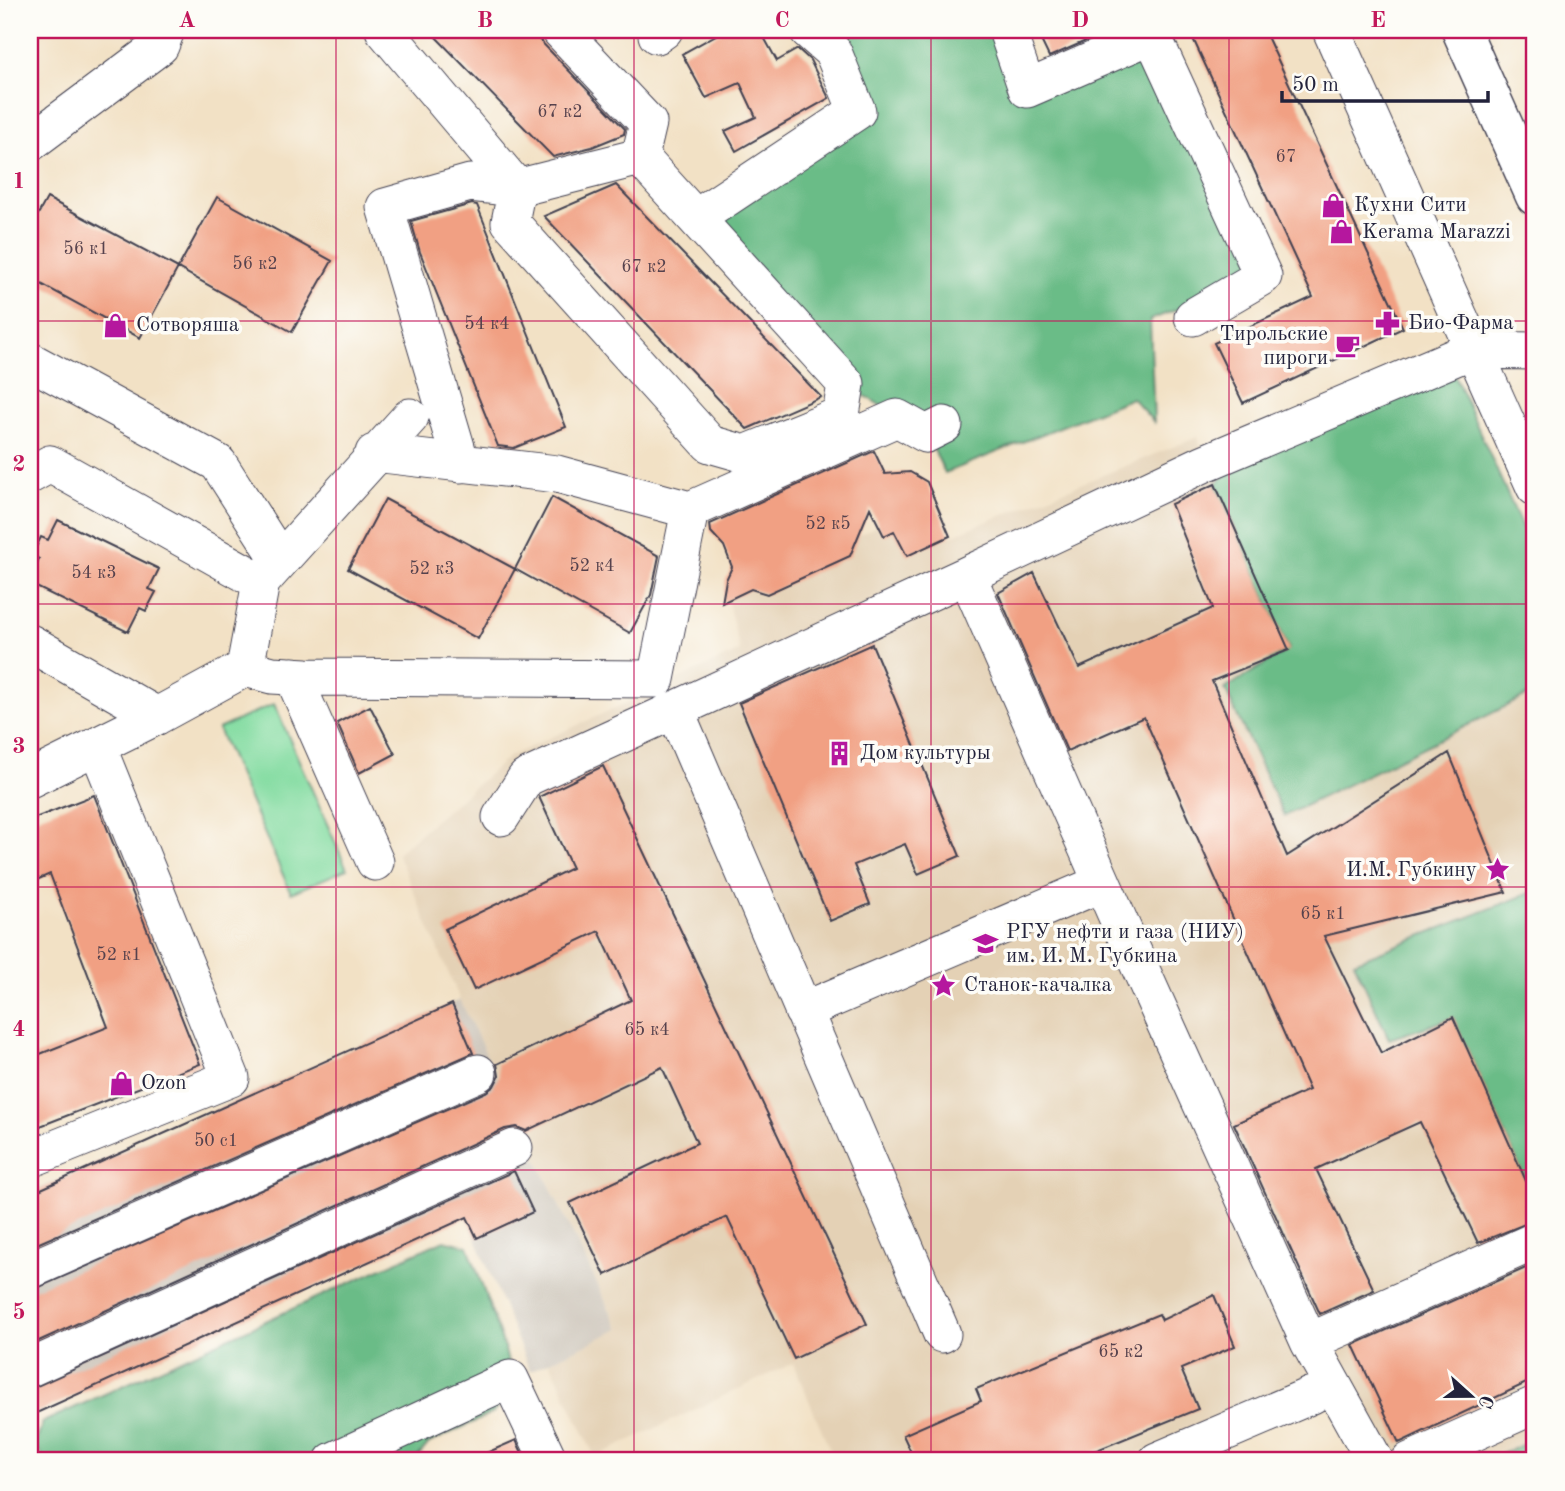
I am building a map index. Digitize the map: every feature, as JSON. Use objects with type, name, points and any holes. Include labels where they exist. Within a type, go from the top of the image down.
[{"type":"main road","points":[[1461,30],[1535,196]]},
{"type":"street","points":[[30,143],[160,46],[166,30]]},
{"type":"street","points":[[384,30],[517,188]]},
{"type":"street","points":[[560,30],[648,123],[640,157]]},
{"type":"street","points":[[696,218],[857,111],[833,52],[808,30]]},
{"type":"street","points":[[1007,30],[1027,89],[1152,35],[1263,276],[1193,317]]},
{"type":"street","points":[[1331,30],[1535,487]]},
{"type":"street","points":[[517,188],[510,222],[710,444],[745,454],[841,415],[846,384],[640,157]]},
{"type":"street","points":[[461,464],[385,207],[470,183],[517,188],[640,157]]},
{"type":"street","points":[[501,817],[526,778],[1205,463],[1472,350],[1535,351]]},
{"type":"street","points":[[30,361],[218,463],[270,571]]},
{"type":"street","points":[[244,668],[270,571],[374,453],[410,417]]},
{"type":"street","points":[[374,453],[557,474],[690,510],[897,418],[926,434],[944,425]]},
{"type":"street","points":[[30,475],[50,464],[270,571]]},
{"type":"street","points":[[30,779],[157,716],[244,668],[293,676],[656,679],[690,510]]},
{"type":"street","points":[[967,575],[1102,883],[1309,1342],[1374,1461]]},
{"type":"street","points":[[30,643],[157,716]]},
{"type":"street","points":[[293,676],[375,862]]},
{"type":"street","points":[[675,710],[942,1334]]},
{"type":"street","points":[[30,1159],[231,1078],[97,746]]},
{"type":"street","points":[[803,1011],[1102,883]]},
{"type":"street","points":[[30,1270],[478,1073]]},
{"type":"street","points":[[30,1368],[514,1148]]},
{"type":"street","points":[[1309,1342],[1535,1241]]},
{"type":"street","points":[[333,1461],[380,1452],[510,1379],[550,1461]]},
{"type":"street","points":[[1172,1458],[1312,1395]]},
{"type":"street","points":[[1410,1461],[1535,1405]]},
{"type":"shaded area","name":"РГУ нефти и газа (НИУ) им. И. М. Губкина","points":[[1454,374],[1535,556],[1535,1439],[1487,1461],[1358,1461],[1313,1378],[1118,1461],[835,1461],[793,1363],[595,1457],[550,1362],[619,1328],[460,1000],[397,853],[510,756],[740,651],[727,599],[928,501],[943,539],[1198,437],[1205,463]]},
{"type":"shaded area","points":[[460,1000],[619,1329],[530,1371],[467,1217],[30,1416],[30,1193]]},
{"type":"green space","points":[[835,30],[1017,30],[1027,88],[1152,35],[1263,276],[1150,320],[1154,422],[1132,398],[945,473],[926,434],[846,384],[696,218],[857,111]]},
{"type":"green space","points":[[1454,374],[1535,556],[1535,692],[1284,816],[1225,689],[1289,649],[1215,484],[1242,462]]},
{"type":"green space","points":[[274,704],[347,869],[291,893],[218,729]]},
{"type":"green space","points":[[1535,891],[1535,1201],[1453,1018],[1389,1039],[1354,962]]},
{"type":"green space","points":[[444,1240],[468,1246],[505,1350],[510,1371],[507,1395],[493,1413],[429,1443],[414,1461],[46,1461],[35,1446],[43,1422]]},
{"type":"green space","points":[[1535,1439],[1535,1461],[1487,1461]]},
{"type":"building","points":[[429,30],[530,30],[625,129],[624,134],[592,147],[553,157]]},
{"type":"building","points":[[725,30],[760,30],[777,61],[798,49],[810,60],[829,98],[736,151],[725,131],[756,117],[740,83],[706,98],[682,54]]},
{"type":"building","points":[[1036,30],[1111,30],[1049,57]]},
{"type":"building","points":[[1189,30],[1264,30],[1403,328],[1243,403],[1214,343],[1313,297]]},
{"type":"building","points":[[616,185],[821,397],[747,429],[544,216]]},
{"type":"building","points":[[217,197],[332,261],[292,332],[178,268]]},
{"type":"building","points":[[47,198],[178,268],[140,338],[30,278],[30,229]]},
{"type":"building","points":[[472,204],[477,205],[566,427],[514,448],[498,446],[420,252],[411,221]]},
{"type":"building","points":[[874,451],[885,474],[910,472],[927,482],[950,536],[907,556],[894,531],[884,536],[870,508],[850,556],[767,594],[751,589],[722,603],[726,580],[732,567],[724,546],[711,532],[710,524]]},
{"type":"building","points":[[1215,484],[1289,650],[1212,681],[1287,856],[1449,753],[1506,892],[1324,936],[1381,1053],[1453,1017],[1535,1201],[1535,1220],[1478,1243],[1420,1122],[1316,1169],[1374,1290],[1320,1314],[1234,1124],[1309,1090],[1144,717],[1067,751],[998,593],[1034,573],[1079,668],[1213,608],[1171,504]]},
{"type":"building","points":[[552,497],[659,556],[651,595],[630,633],[515,569]]},
{"type":"building","points":[[385,499],[515,569],[478,639],[348,569]]},
{"type":"building","points":[[58,520],[159,569],[149,589],[156,592],[146,611],[140,608],[128,632],[30,584],[39,559],[32,555],[41,537],[48,540]]},
{"type":"building","name":"Дом культуры","points":[[872,644],[960,856],[918,874],[905,844],[854,865],[870,904],[830,921],[739,703]]},
{"type":"building","points":[[370,706],[395,754],[359,773],[337,723]]},
{"type":"building","points":[[603,766],[867,1324],[794,1359],[727,1217],[605,1275],[570,1203],[697,1143],[662,1067],[526,1131],[517,1127],[505,1129],[30,1345],[30,1291],[486,1092],[494,1086],[499,1076],[497,1064],[631,1000],[599,931],[474,990],[445,929],[572,868],[539,797]]},
{"type":"building","points":[[94,795],[200,1064],[30,1130],[30,1058],[108,1027],[50,874],[30,883],[30,820]]},
{"type":"building","points":[[452,1004],[473,1053],[30,1247],[30,1194]]},
{"type":"building","points":[[514,1171],[533,1212],[477,1238],[467,1217],[30,1416],[30,1389]]},
{"type":"building","points":[[1535,1264],[1535,1379],[1399,1443],[1353,1345]]},
{"type":"building","points":[[1214,1295],[1235,1346],[1181,1369],[1198,1409],[1070,1461],[915,1461],[903,1435],[981,1401],[976,1389],[1159,1314],[1162,1320]]},
{"type":"building","points":[[516,1440],[526,1461],[468,1461]]},
{"type":"place","name":"Кухни Сити","points":[[1334,205]]},
{"type":"place","name":"Kerama Marazzi","points":[[1342,232]]},
{"type":"place","name":"Био-Фарма","points":[[1388,323]]},
{"type":"place","name":"Сотворяша","points":[[116,325]]},
{"type":"place","name":"Тирольские пироги","points":[[1348,346]]},
{"type":"place","name":"Дом культуры","points":[[840,753]]},
{"type":"place","name":"И.М. Губкину","points":[[1497,870]]},
{"type":"place","name":"РГУ нефти и газа (НИУ) им. И. М. Губкина","points":[[986,944]]},
{"type":"place","name":"Cтанок-качалка","points":[[944,985]]},
{"type":"place","name":"Ozon","points":[[121,1083]]}]
